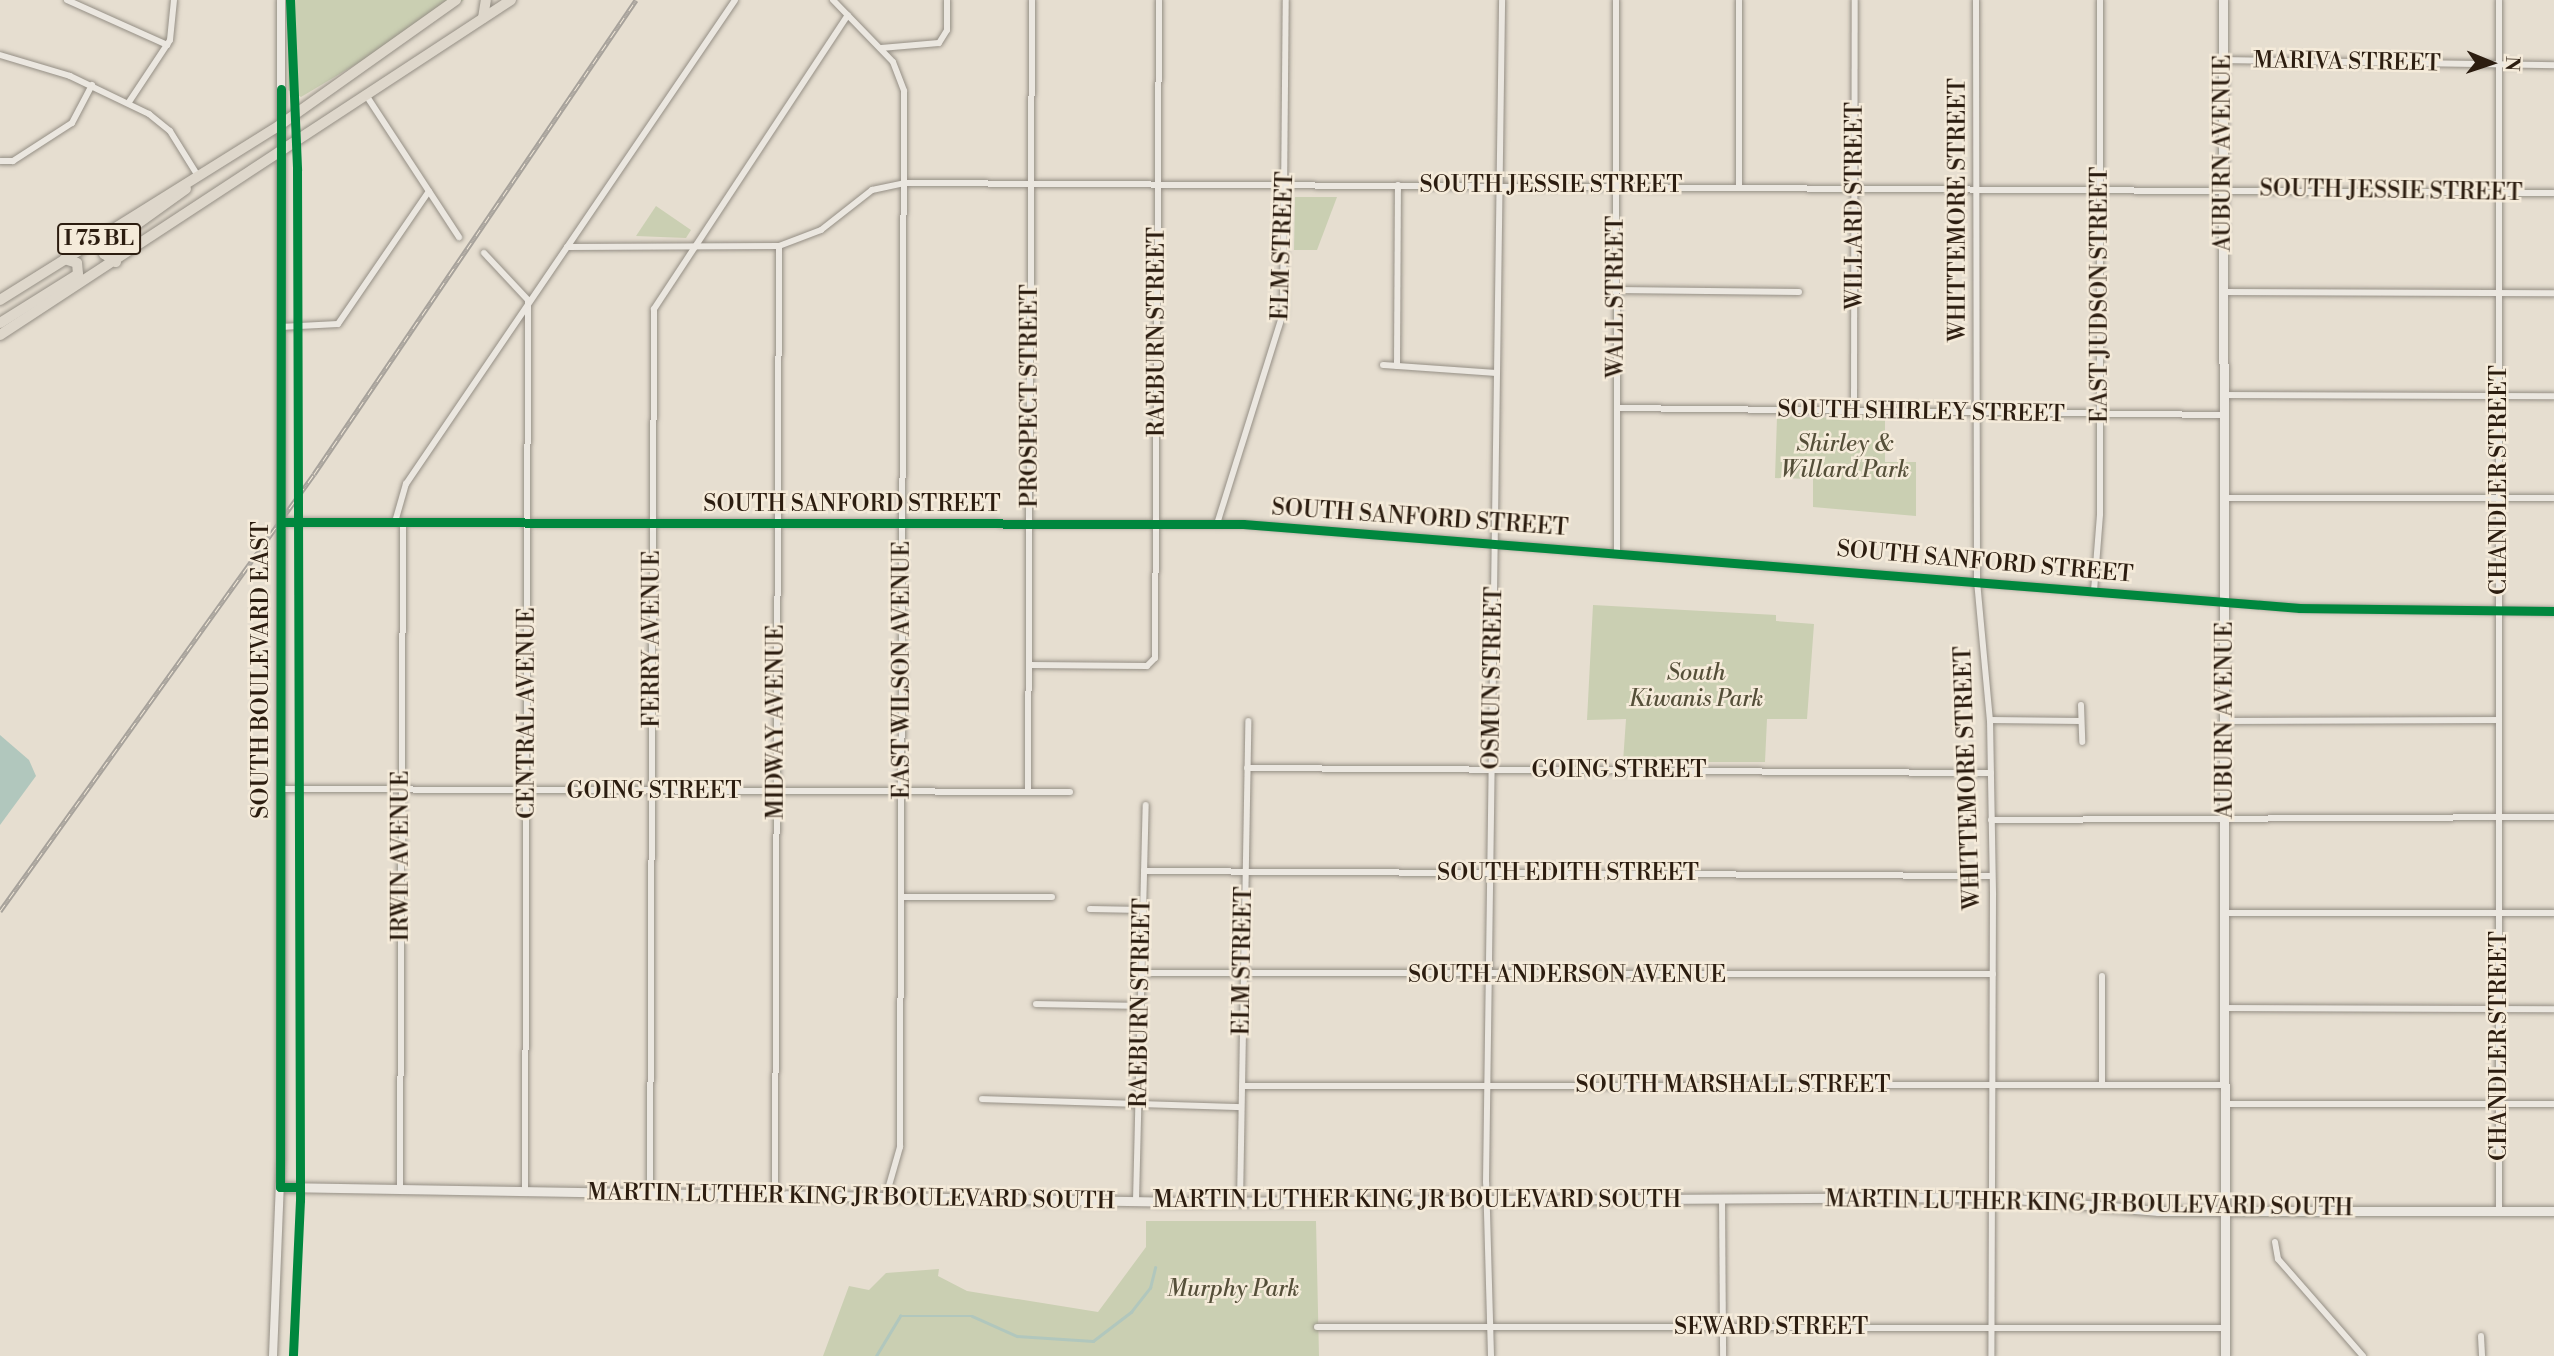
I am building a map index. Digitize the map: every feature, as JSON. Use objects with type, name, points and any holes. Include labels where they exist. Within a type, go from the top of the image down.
[{"type":"main road","name":"I 75 BL","points":[[0,300],[281,125],[456,0]]},
{"type":"main road","points":[[483,18],[486,0]]},
{"type":"main road","name":"I 75 BL","points":[[0,335],[116,262],[510,0]]},
{"type":"main road","name":"AUBURN AVENUE","points":[[2223,0],[2225,1356]]},
{"type":"main road","points":[[116,262],[104,254],[108,245],[169,205],[198,176]]},
{"type":"main road","points":[[0,323],[78,274],[77,263],[65,259]]},
{"type":"main road","name":"MARTIN LUTHER KING JR BOULEVARD SOUTH","points":[[281,1187],[775,1198],[886,1196],[1240,1202],[1993,1197],[2223,1211],[2554,1211]]},
{"type":"street","points":[[67,0],[167,45]]},
{"type":"street","points":[[129,102],[167,45],[174,0]]},
{"type":"street","name":"SOUTH BOULEVARD EAST","points":[[272,1356],[281,1187],[281,0]]},
{"type":"street","points":[[395,522],[406,484],[735,0]]},
{"type":"street","name":"EAST WILSON AVENUE","points":[[833,0],[881,48],[904,86],[900,1147],[886,1196]]},
{"type":"street","points":[[881,48],[939,43],[947,30],[947,0]]},
{"type":"street","name":"PROSPECT STREET","points":[[1028,792],[1032,0]]},
{"type":"street","name":"RAEBURN STREET","points":[[1029,665],[1152,664],[1156,524],[1159,0]]},
{"type":"street","name":"ELM STREET","points":[[1217,524],[1280,336],[1287,185],[1286,0]]},
{"type":"street","name":"OSMUN STREET","points":[[1491,1356],[1488,1086],[1502,0]]},
{"type":"street","name":"WALL STREET","points":[[1616,0],[1617,552]]},
{"type":"street","points":[[1739,0],[1739,186]]},
{"type":"street","name":"WILLARD STREET","points":[[1854,411],[1855,0]]},
{"type":"street","name":"WHITTEMORE STREET","points":[[1976,0],[1977,581],[1990,720],[1991,773],[1994,1085],[1991,1356]]},
{"type":"street","name":"EAST JUDSON STREET","points":[[2094,591],[2100,414],[2100,0]]},
{"type":"street","name":"CHANDLER STREET","points":[[2499,0],[2499,1211]]},
{"type":"street","name":"FERRY AVENUE","points":[[650,1195],[654,309],[690,248],[848,15]]},
{"type":"street","points":[[0,55],[92,85],[129,102],[170,131],[198,176]]},
{"type":"street","name":"MARIVA STREET","points":[[2223,60],[2554,65]]},
{"type":"street","points":[[0,161],[13,160],[69,125],[92,85]]},
{"type":"street","points":[[366,94],[459,237]]},
{"type":"street","name":"SOUTH JESSIE STREET","points":[[567,247],[779,246],[821,230],[867,192],[904,183],[1616,185],[2554,193]]},
{"type":"street","points":[[1397,366],[1398,185]]},
{"type":"street","points":[[280,327],[335,326],[429,191]]},
{"type":"street","name":"MIDWAY AVENUE","points":[[775,1198],[779,246]]},
{"type":"street","points":[[484,253],[528,304]]},
{"type":"street","points":[[1616,290],[1799,292]]},
{"type":"street","points":[[2224,292],[2554,293]]},
{"type":"street","name":"CENTRAL AVENUE","points":[[525,1192],[528,304]]},
{"type":"street","points":[[1383,365],[1497,373]]},
{"type":"street","points":[[2224,395],[2554,396]]},
{"type":"street","name":"SOUTH SHIRLEY STREET","points":[[1617,408],[2224,415]]},
{"type":"street","points":[[2224,498],[2554,498]]},
{"type":"street","name":"SOUTH SANFORD STREET","points":[[281,522],[1217,524],[1495,541],[2224,601],[2554,611]]},
{"type":"street","name":"IRWIN AVENUE","points":[[400,1189],[403,522]]},
{"type":"street","points":[[2081,705],[2081,742]]},
{"type":"street","points":[[1990,720],[2081,721]]},
{"type":"street","points":[[2225,721],[2499,720]]},
{"type":"street","name":"ELM STREET","points":[[1240,1202],[1248,721]]},
{"type":"street","name":"GOING STREET","points":[[1247,768],[1991,773]]},
{"type":"street","name":"GOING STREET","points":[[281,789],[1070,792]]},
{"type":"street","name":"RAEBURN STREET","points":[[1136,1201],[1146,805]]},
{"type":"street","points":[[1991,820],[2554,817]]},
{"type":"street","name":"SOUTH EDITH STREET","points":[[1144,871],[1992,876]]},
{"type":"street","points":[[901,897],[1052,897]]},
{"type":"street","points":[[1090,909],[1143,910]]},
{"type":"street","points":[[2225,913],[2554,913]]},
{"type":"street","name":"SOUTH ANDERSON AVENUE","points":[[1142,973],[1993,974]]},
{"type":"street","points":[[2102,975],[2102,1085]]},
{"type":"street","points":[[1036,1004],[1141,1006]]},
{"type":"street","points":[[2225,1008],[2554,1009]]},
{"type":"street","name":"SOUTH MARSHALL STREET","points":[[1242,1086],[2225,1085]]},
{"type":"street","points":[[982,1098],[1241,1107]]},
{"type":"street","points":[[2225,1104],[2554,1104]]},
{"type":"street","points":[[1723,1198],[1723,1356]]},
{"type":"street","points":[[2276,1242],[2278,1259],[2363,1356]]},
{"type":"street","name":"SEWARD STREET","points":[[1317,1327],[2225,1328]]},
{"type":"street","points":[[2481,1336],[2482,1356]]},
{"type":"green space","points":[[288,0],[464,0],[301,97],[288,90]]},
{"type":"green space","points":[[1295,197],[1337,197],[1317,250],[1294,250]]},
{"type":"green space","points":[[656,206],[691,230],[686,238],[636,236]]},
{"type":"green space","name":"Shirley & Willard Park","points":[[1777,417],[1885,418],[1885,462],[1916,462],[1916,516],[1813,507],[1813,479],[1775,478]]},
{"type":"green space","name":"South Kiwanis Park","points":[[1593,605],[1776,615],[1776,621],[1814,624],[1807,719],[1767,719],[1765,762],[1623,762],[1626,719],[1587,720]]},
{"type":"green space","name":"Murphy Park","points":[[1146,1221],[1316,1221],[1319,1356],[823,1356],[849,1286],[869,1290],[886,1273],[939,1269],[938,1276],[967,1291],[1098,1312],[1146,1247]]},
{"type":"shaded area","points":[[0,735],[29,760],[36,776],[0,825]]},
{"type":"waterway","points":[[876,1356],[900,1316],[972,1316],[1017,1336],[1093,1341],[1131,1312],[1150,1288],[1155,1268]]},
{"type":"railway","points":[[0,911],[314,474],[636,0]]},
{"type":"cycle path","points":[[290,0],[297,170],[300,1200],[293,1356]]},
{"type":"cycle path","points":[[281,89],[280,1187],[299,1187]]},
{"type":"cycle path","points":[[281,522],[1243,524],[2300,608],[2554,611]]}]
